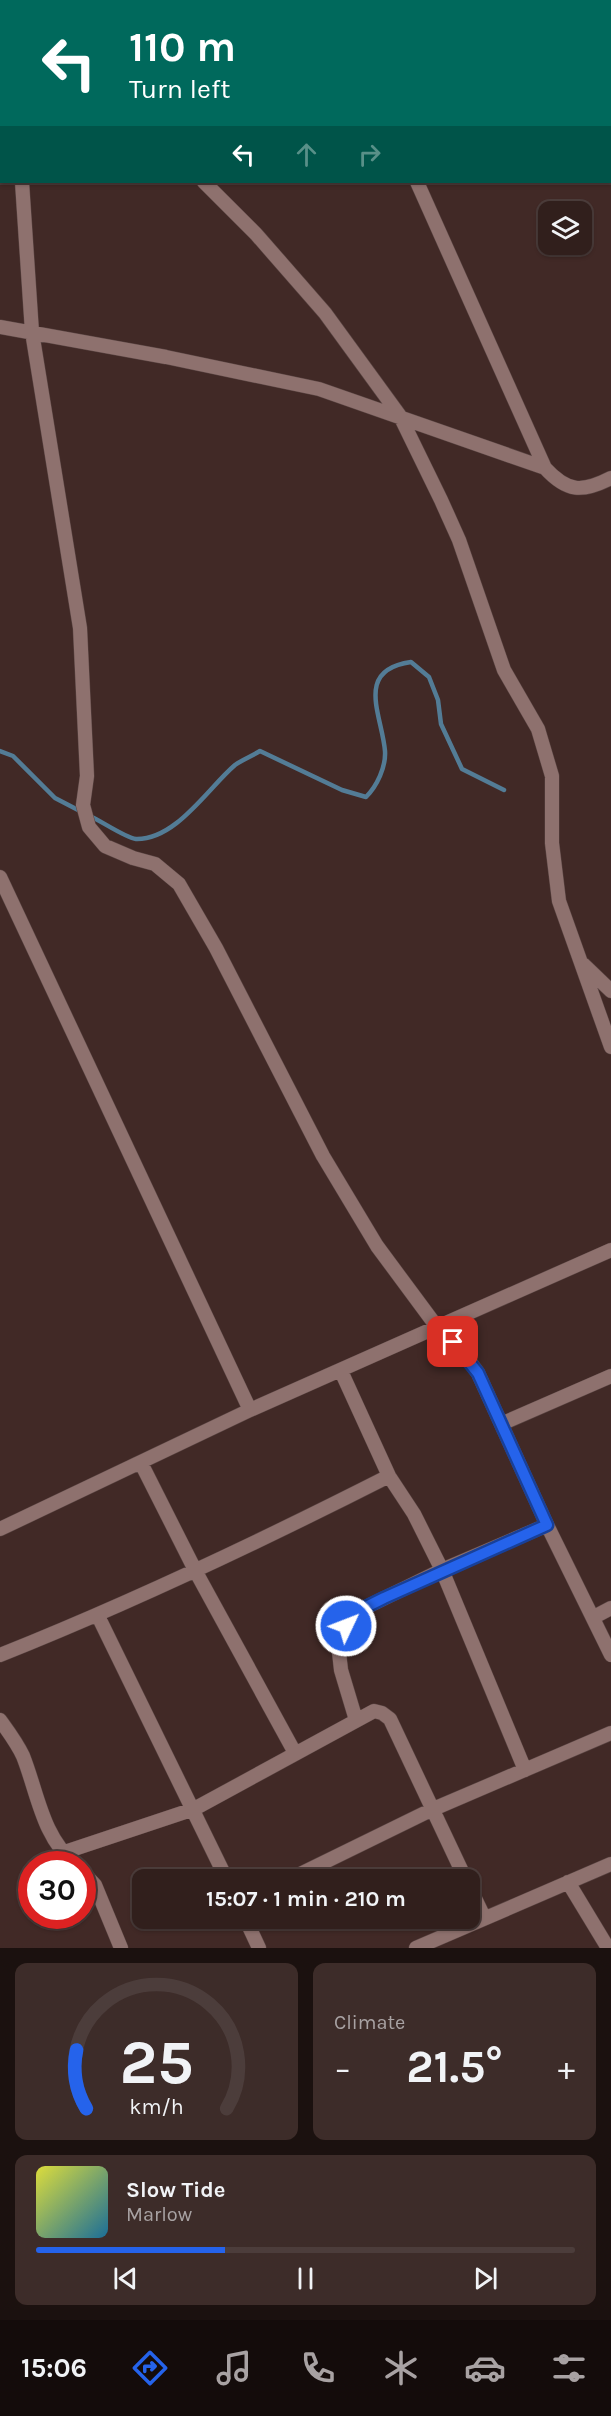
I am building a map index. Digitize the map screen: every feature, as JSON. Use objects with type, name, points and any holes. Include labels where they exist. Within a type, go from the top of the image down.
[{"type":"street","points":[[22,183],[32,332],[80,628],[87,776],[84,805],[89,827],[105,846],[133,858],[155,864],[178,884],[216,948],[323,1156],[377,1246],[437,1328],[465,1355],[478,1373],[547,1525],[611,1655]]},
{"type":"street","points":[[205,183],[256,234],[325,313],[400,416],[459,540],[504,670],[538,729],[552,776],[552,843],[559,901],[611,1047]]},
{"type":"street","points":[[417,183],[545,468],[558,483],[574,489],[596,486],[611,478]]},
{"type":"street","points":[[0,327],[319,389],[545,468]]},
{"type":"street","points":[[0,877],[250,1410]]},
{"type":"street","points":[[581,963],[611,991]]},
{"type":"street","points":[[0,1529],[250,1410],[611,1250]]},
{"type":"street","points":[[341,1371],[389,1476],[414,1514],[442,1570],[525,1770]]},
{"type":"street","points":[[501,1424],[611,1376]]},
{"type":"street","points":[[141,1463],[196,1572],[295,1753]]},
{"type":"street","points":[[0,1655],[98,1616],[196,1572],[389,1476]]},
{"type":"street","points":[[356,1720],[338,1656],[338,1643],[356,1612],[442,1570],[547,1525]]},
{"type":"street","points":[[594,1617],[611,1608]]},
{"type":"street","points":[[98,1616],[222,1869]]},
{"type":"street","points":[[68,1851],[194,1809],[374,1711],[390,1719],[460,1869]]},
{"type":"street","points":[[0,1719],[22,1754],[42,1815],[61,1851]]},
{"type":"street","points":[[310,1869],[431,1810],[611,1733]]},
{"type":"street","points":[[416,1948],[611,1864]]},
{"type":"street","points":[[568,1882],[608,1948]]},
{"type":"street","points":[[96,1887],[121,1948]]},
{"type":"street","points":[[480,1909],[484,1917]]},
{"type":"street","points":[[250,1929],[259,1948]]},
{"type":"waterway","points":[[90,816],[132,838],[151,837],[178,822],[235,765],[260,751],[342,790],[366,797],[380,776],[385,757],[377,709],[377,684],[382,674],[393,667],[411,662],[429,677],[438,700],[441,724],[462,769],[504,790]]},
{"type":"waterway","points":[[0,751],[13,756],[55,798],[80,811]]},
{"type":"route","points":[[346,1626],[356,1612],[442,1570],[547,1525],[478,1373],[453,1342]]}]
